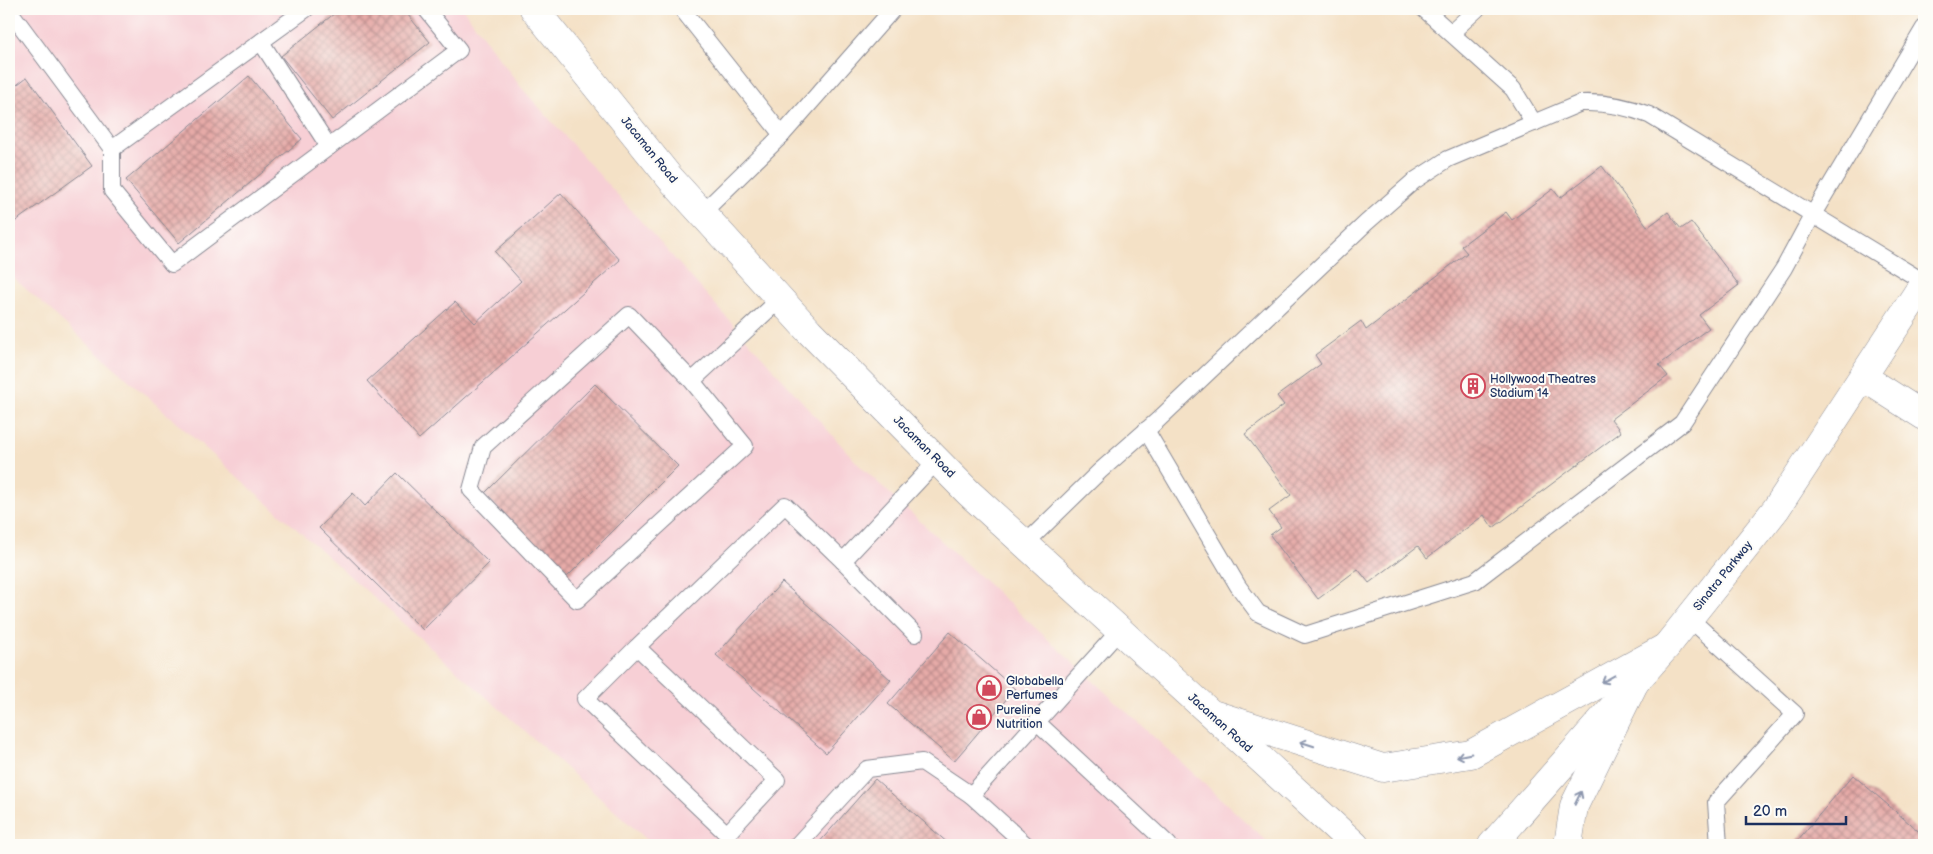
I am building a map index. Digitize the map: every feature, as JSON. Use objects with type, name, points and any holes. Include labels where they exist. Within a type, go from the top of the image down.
[{"type":"main road","name":"Jacaman Road","points":[[534,9],[670,178],[816,338],[937,461],[1025,544],[1356,845]]},
{"type":"main road","name":"Sinatra Parkway","points":[[1492,845],[1666,647],[1776,509],[1924,283]]},
{"type":"main road","points":[[1863,377],[1924,416]]},
{"type":"main road","points":[[1208,712],[1383,768],[1471,754],[1666,647]]},
{"type":"main road","points":[[1568,845],[1574,806],[1634,684]]},
{"type":"lane","points":[[112,149],[306,9]]},
{"type":"lane","points":[[9,10],[112,149],[112,191],[172,264],[458,50],[426,9]]},
{"type":"lane","points":[[682,9],[782,135]]},
{"type":"lane","points":[[702,213],[782,135],[893,9]]},
{"type":"lane","points":[[1424,9],[1513,89],[1534,123]]},
{"type":"lane","points":[[1451,33],[1477,9]]},
{"type":"lane","points":[[1146,430],[1238,586],[1258,613],[1305,635],[1475,581],[1682,423],[1784,268],[1812,216],[1924,28]]},
{"type":"lane","points":[[262,42],[330,147]]},
{"type":"lane","points":[[1025,544],[1100,471],[1366,223],[1414,181],[1448,159],[1581,103],[1600,102],[1624,106],[1649,115],[1924,283]]},
{"type":"lane","points":[[692,382],[780,299]]},
{"type":"lane","points":[[630,315],[692,382],[744,446],[578,600],[471,490],[483,447],[630,315]]},
{"type":"lane","points":[[843,561],[937,461]]},
{"type":"lane","points":[[637,647],[777,780],[727,834],[585,699],[637,647],[785,505],[916,634]]},
{"type":"lane","points":[[1689,618],[1795,714],[1716,802],[1719,845]]},
{"type":"lane","points":[[971,795],[1119,631]]},
{"type":"lane","points":[[1037,722],[1169,845]]},
{"type":"lane","points":[[797,845],[868,769],[922,762],[971,795],[1026,845]]},
{"type":"shaded area","points":[[9,9],[463,9],[520,86],[859,465],[1271,845],[653,845],[9,274]]},
{"type":"building","points":[[340,9],[403,9],[430,42],[332,120],[281,56]]},
{"type":"building","points":[[249,76],[302,139],[179,243],[126,180]]},
{"type":"building","points":[[27,77],[92,166],[9,226],[9,91]]},
{"type":"building","name":"Hollywood Theatres Stadium 14","points":[[1602,166],[1648,227],[1668,212],[1681,229],[1691,222],[1739,285],[1699,315],[1709,328],[1659,365],[1668,376],[1611,419],[1621,432],[1493,528],[1484,515],[1427,558],[1418,546],[1369,583],[1358,569],[1318,599],[1270,535],[1281,527],[1269,511],[1291,495],[1245,434],[1284,405],[1277,396],[1321,364],[1315,355],[1361,321],[1366,330],[1467,253],[1461,246],[1506,212],[1512,220],[1553,189],[1560,198]]},
{"type":"building","points":[[561,193],[620,260],[419,439],[367,381],[455,302],[475,323],[521,281],[495,252]]},
{"type":"building","points":[[595,384],[678,466],[567,577],[484,494]]},
{"type":"building","points":[[397,473],[489,563],[423,630],[319,528],[353,493],[365,506]]},
{"type":"building","points":[[782,582],[891,680],[826,753],[716,655]]},
{"type":"building","points":[[950,632],[1015,689],[954,761],[888,704]]},
{"type":"building","points":[[1853,775],[1924,836],[1924,845],[1802,845],[1797,841]]},
{"type":"building","points":[[875,779],[950,845],[817,845]]},
{"type":"place","name":"Hollywood Theatres Stadium 14","points":[[1473,386]]},
{"type":"place","name":"Globabella Perfumes","points":[[989,688]]},
{"type":"place","name":"Pureline Nutrition","points":[[979,717]]}]
